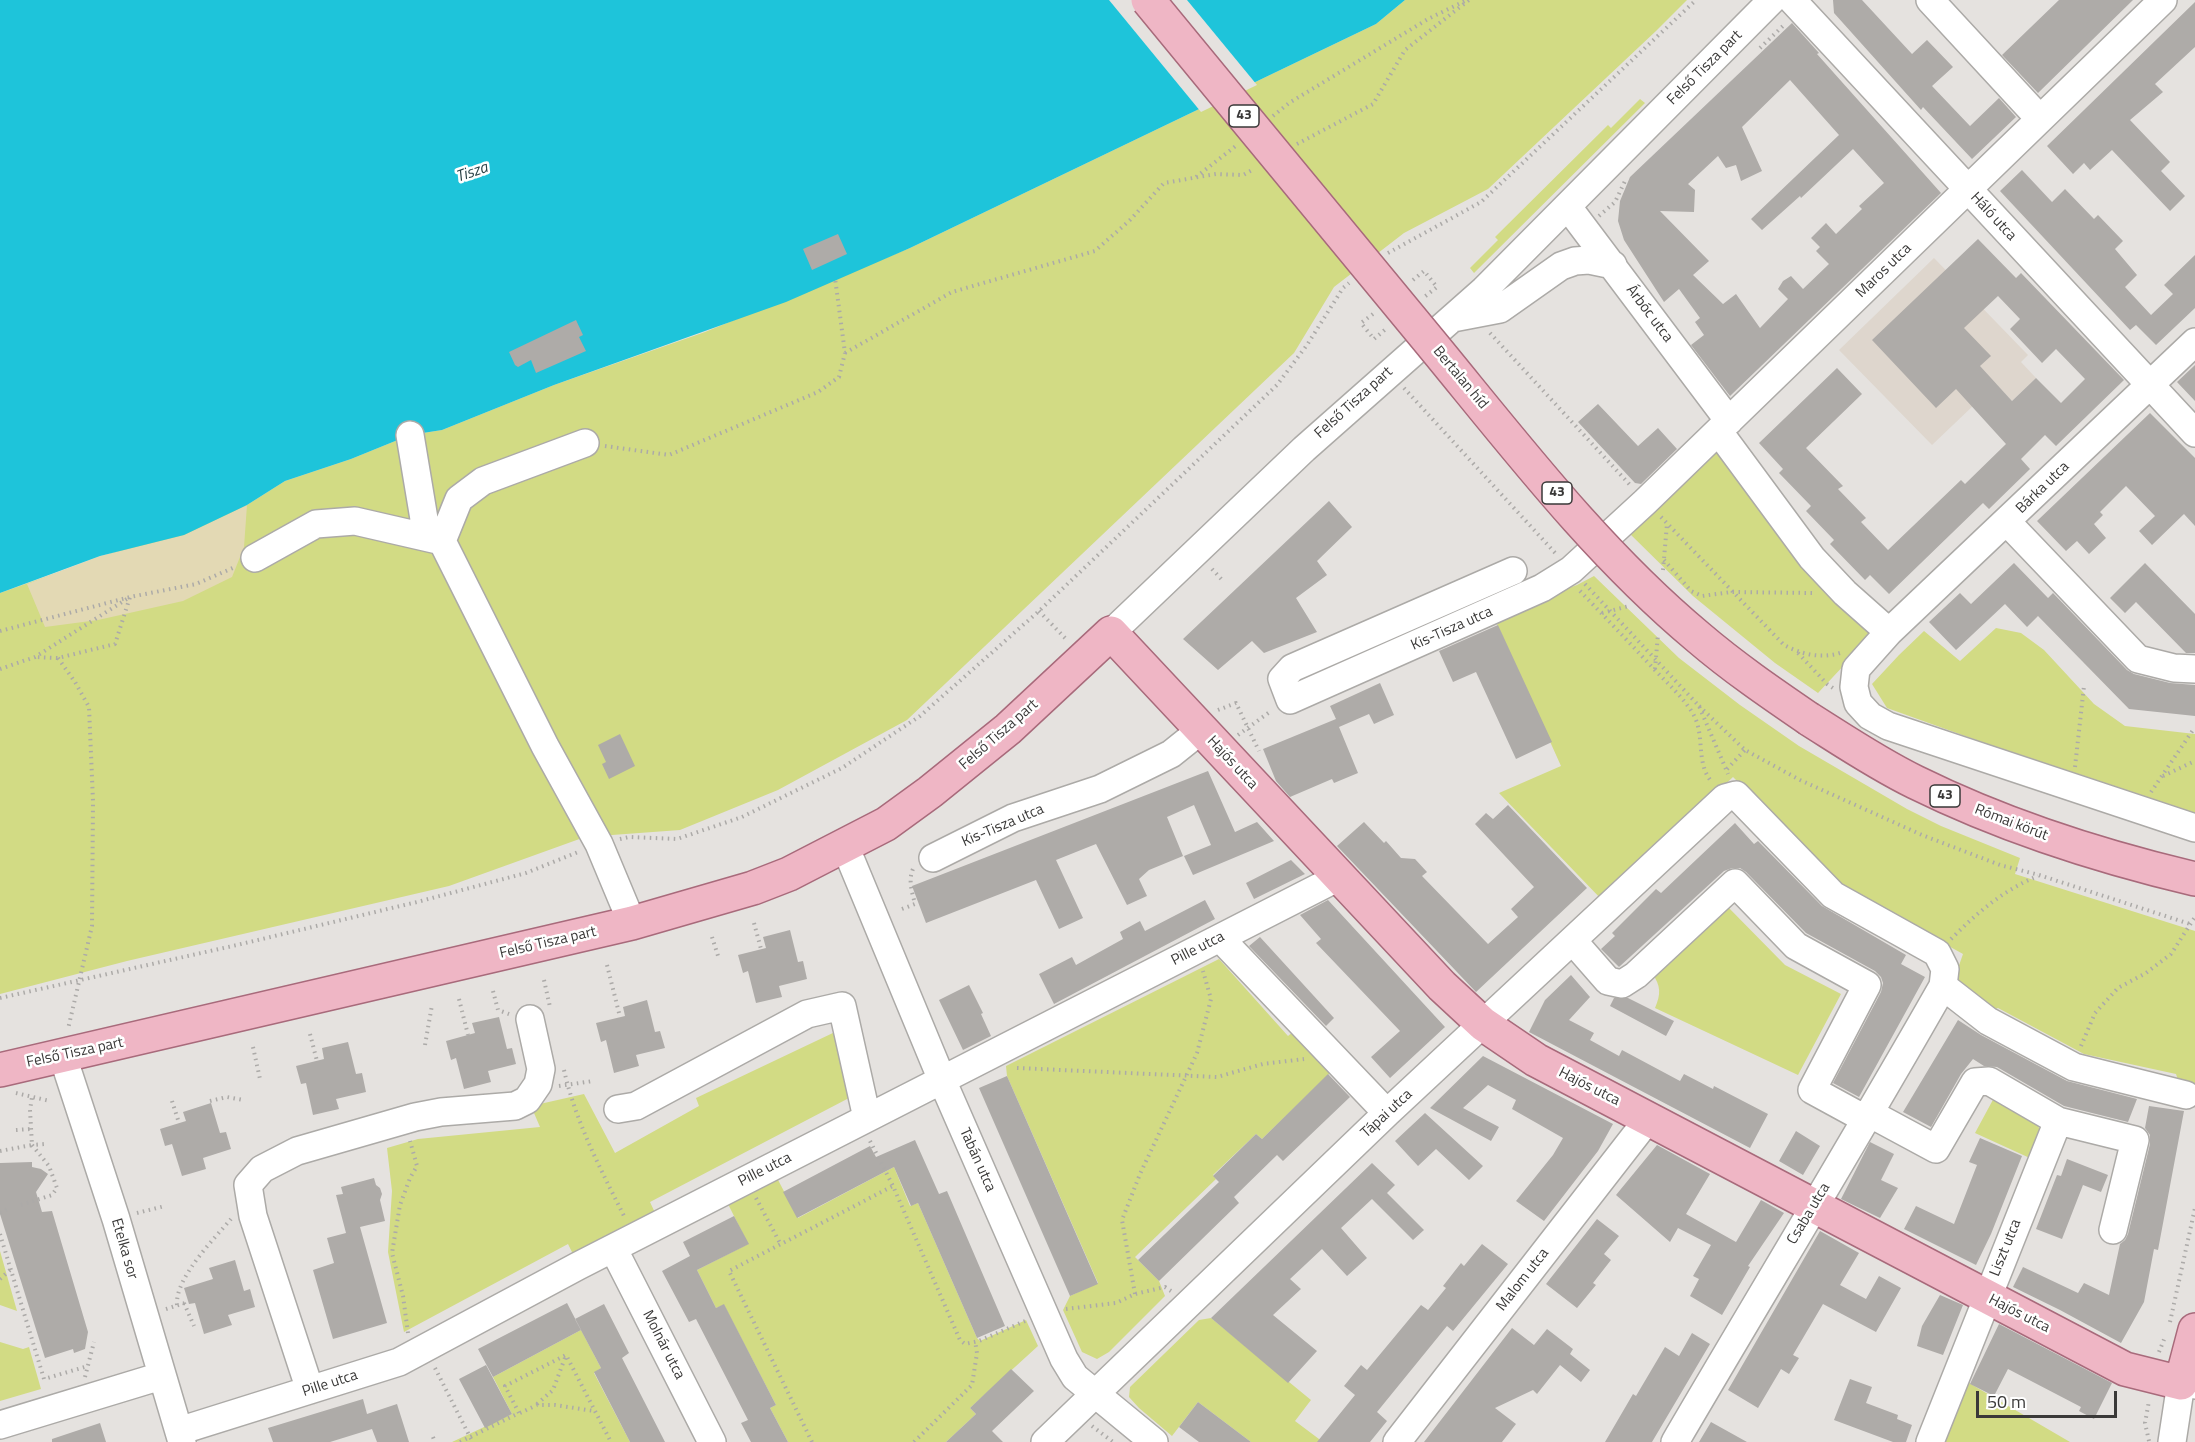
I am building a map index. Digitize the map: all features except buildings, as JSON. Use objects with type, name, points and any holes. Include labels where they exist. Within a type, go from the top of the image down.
[{"type":"main road","name":"Bertalan híd","points":[[1148,0],[1456,374],[1590,532],[1697,637],[1809,719]]},
{"type":"main road","name":"Hajós utca","points":[[1111,633],[1205,722],[1339,877],[1442,986],[1483,1024],[1536,1060],[2125,1369],[2177,1381]]},
{"type":"main road","name":"Felső Tisza part","points":[[4,1082],[65,1045],[632,923],[753,888],[789,874],[886,824],[965,765],[1008,729],[1111,633]]},
{"type":"main road","name":"Római körút","points":[[1809,719],[1913,781],[2001,821],[2187,881]]},
{"type":"main road","points":[[2177,1381],[2195,1330]]},
{"type":"street","name":"Felső Tisza part","points":[[1111,633],[1304,448],[1484,290],[1772,0]]},
{"type":"street","name":"Háló utca","points":[[1792,0],[2195,433]]},
{"type":"street","points":[[1930,0],[2040,119]]},
{"type":"street","name":"Maros utca","points":[[1604,542],[2163,0]]},
{"type":"street","name":"Árbóc utca","points":[[1568,207],[1613,265],[1724,427]]},
{"type":"street","points":[[1452,318],[1500,309],[1561,266],[1575,261],[1589,260],[1613,265]]},
{"type":"street","name":"Bárka utca","points":[[1858,703],[1854,687],[1856,669],[1889,632],[2195,342]]},
{"type":"street","points":[[1724,427],[1812,558],[1845,593],[1889,632]]},
{"type":"street","points":[[410,435],[435,539],[599,844],[632,923]]},
{"type":"street","points":[[435,539],[459,499],[483,482],[585,443]]},
{"type":"street","points":[[255,558],[316,524],[355,521],[435,539]]},
{"type":"street","points":[[2007,522],[2138,659],[2174,668],[2195,669]]},
{"type":"street","name":"Kis-Tisza utca","points":[[1290,700],[1542,588],[1568,573],[1604,542]]},
{"type":"street","points":[[1290,700],[1282,679],[1292,668],[1513,571]]},
{"type":"street","points":[[1858,703],[1869,716],[1888,726],[2195,828]]},
{"type":"street","name":"Kis-Tisza utca","points":[[933,858],[1013,818],[1100,789],[1171,754],[1205,722]]},
{"type":"street","points":[[1730,796],[1833,895],[1937,953],[1945,969],[1943,986],[1988,1021],[2074,1067],[2186,1095]]},
{"type":"street","name":"Tápai utca","points":[[1045,1442],[1387,1113],[1730,796]]},
{"type":"street","name":"Tabán utca","points":[[846,846],[942,1080],[1043,1312],[1075,1377],[1154,1442]]},
{"type":"street","name":"Pille utca","points":[[181,1436],[310,1390],[399,1362],[746,1180],[1339,877]]},
{"type":"street","points":[[1573,941],[1608,981],[1622,984],[1636,975],[1735,883],[1796,946],[1867,985],[1812,1090],[1936,1149],[1975,1082],[1989,1081],[2058,1121],[2136,1140],[2113,1230]]},
{"type":"street","points":[[1220,938],[1387,1113]]},
{"type":"street","name":"Csaba utca","points":[[1675,1442],[1814,1205],[1869,1117],[1943,986]]},
{"type":"street","points":[[618,1109],[636,1106],[807,1014],[842,1006],[863,1120]]},
{"type":"street","points":[[310,1390],[253,1216],[248,1185],[262,1169],[297,1151],[404,1120],[441,1112],[515,1106],[527,1100],[538,1084],[541,1069],[531,1013]]},
{"type":"street","name":"Etelka sor","points":[[65,1045],[161,1376],[181,1436]]},
{"type":"street","name":"Malom utca","points":[[1397,1442],[1649,1118]]},
{"type":"street","name":"Liszt utca","points":[[1934,1441],[1986,1297],[2058,1121]]},
{"type":"street","name":"Molnár utca","points":[[624,1243],[712,1442]]},
{"type":"street","points":[[0,1425],[161,1376]]},
{"type":"street","points":[[2172,1442],[2177,1381]]},
{"type":"path","points":[[1270,118],[1289,103],[1428,19],[1468,0]]},
{"type":"path","points":[[1294,146],[1372,104],[1405,50],[1468,0]]},
{"type":"path","points":[[1386,254],[1481,202],[1696,0]]},
{"type":"path","points":[[1196,178],[1242,141]]},
{"type":"path","points":[[845,353],[952,291],[1095,251],[1130,220],[1164,183],[1216,174],[1243,175],[1263,164]]},
{"type":"path","points":[[1413,280],[1424,272],[1437,287],[1419,301]]},
{"type":"path","points":[[585,443],[669,455],[818,392],[838,377],[845,353],[835,278]]},
{"type":"path","points":[[0,998],[428,899],[526,873],[599,844],[629,837],[677,839],[742,817],[842,768],[920,716],[1039,611],[1277,385],[1307,345],[1343,288],[1352,281]]},
{"type":"path","points":[[1372,314],[1361,323],[1374,339],[1391,324]]},
{"type":"path","points":[[1485,328],[1646,502]]},
{"type":"path","points":[[1403,387],[1672,688],[1698,724],[1705,773],[1730,796]]},
{"type":"path","points":[[1845,593],[1731,592],[1702,596],[1691,591],[1664,560],[1667,523],[1731,592],[1784,645],[1798,652],[1827,684],[1858,703]]},
{"type":"path","points":[[0,631],[130,597],[196,584],[255,558]]},
{"type":"path","points":[[1212,568],[1224,582]]},
{"type":"path","points":[[1568,573],[1745,750],[1800,780],[1922,835],[2000,864],[2190,924]]},
{"type":"path","points":[[0,669],[35,657],[130,597]]},
{"type":"path","points":[[35,657],[58,658],[115,644],[130,597]]},
{"type":"path","points":[[1039,611],[1066,639]]},
{"type":"path","points":[[58,658],[89,707],[93,801],[92,926],[65,1045]]},
{"type":"path","points":[[2072,788],[2084,686]]},
{"type":"path","points":[[1248,727],[1290,700]]},
{"type":"path","points":[[1205,722],[1236,703],[1256,746]]},
{"type":"path","points":[[1699,706],[1727,769],[1730,796]]},
{"type":"path","points":[[2139,810],[2193,730]]},
{"type":"path","points":[[1727,769],[1745,750]]},
{"type":"path","points":[[2162,776],[2195,761]]},
{"type":"path","points":[[902,909],[915,904],[911,885],[914,867],[933,858]]},
{"type":"path","points":[[1937,953],[1975,915],[2003,893],[2039,875]]},
{"type":"path","points":[[2074,1067],[2085,1033],[2095,1013],[2118,988],[2146,974],[2170,954],[2195,917]]},
{"type":"path","points":[[754,923],[761,949]]},
{"type":"path","points":[[712,937],[719,959]]},
{"type":"path","points":[[1135,1294],[1122,1220],[1140,1174],[1197,1053],[1211,999],[1196,951]]},
{"type":"path","points":[[607,966],[620,1017]]},
{"type":"path","points":[[493,991],[498,1011],[531,1013],[544,980]]},
{"type":"path","points":[[459,999],[468,1035]]},
{"type":"path","points":[[425,1045],[432,1005]]},
{"type":"path","points":[[310,1034],[316,1061]]},
{"type":"path","points":[[254,1047],[260,1079]]},
{"type":"path","points":[[979,1061],[1014,1067],[1217,1077],[1263,1064],[1332,1055]]},
{"type":"path","points":[[562,1064],[567,1086],[624,1243]]},
{"type":"path","points":[[538,1084],[567,1086],[593,1081]]},
{"type":"path","points":[[4,1082],[15,1092],[50,1101]]},
{"type":"path","points":[[210,1101],[226,1096],[243,1100]]},
{"type":"path","points":[[21,1205],[52,1195],[57,1188],[49,1166],[32,1145],[30,1129],[32,1097]]},
{"type":"path","points":[[172,1101],[179,1123]]},
{"type":"path","points":[[404,1120],[417,1166],[400,1205],[392,1253],[403,1296],[408,1339],[425,1349],[472,1440]]},
{"type":"path","points":[[863,1120],[960,1340],[965,1344],[1043,1312],[1116,1303],[1135,1294],[1165,1287],[1187,1305]]},
{"type":"path","points":[[16,1130],[30,1129]]},
{"type":"path","points":[[0,1151],[45,1144]]},
{"type":"path","points":[[746,1180],[781,1245]]},
{"type":"path","points":[[812,1442],[729,1271],[893,1186]]},
{"type":"path","points":[[177,1305],[180,1287],[195,1263],[238,1209],[251,1202]]},
{"type":"path","points":[[137,1213],[165,1206]]},
{"type":"path","points":[[2145,1442],[2146,1415],[2177,1381],[2159,1350],[2168,1331],[2195,1208]]},
{"type":"path","points":[[0,1213],[8,1209]]},
{"type":"path","points":[[0,1234],[44,1379],[88,1366]]},
{"type":"path","points":[[0,1279],[11,1269]]},
{"type":"path","points":[[166,1310],[186,1302],[194,1326]]},
{"type":"path","points":[[914,1442],[972,1385],[977,1353],[975,1341]]},
{"type":"path","points":[[79,1401],[94,1342]]},
{"type":"path","points":[[519,1413],[506,1386],[566,1355]]},
{"type":"path","points":[[460,1442],[472,1440],[537,1405],[553,1390],[566,1355]]},
{"type":"path","points":[[566,1355],[611,1442]]},
{"type":"path","points":[[537,1405],[594,1411]]},
{"type":"path","points":[[1089,1423],[1113,1442]]},
{"type":"shaded area","points":[[1934,258],[2028,355],[2021,362],[2036,378],[2012,401],[1996,384],[1932,445],[1839,350]]},
{"type":"green space","points":[[1405,0],[1687,0],[1488,189],[1404,233],[1334,287],[1294,353],[907,720],[778,790],[680,830],[585,837],[449,886],[127,961],[0,994],[0,593],[247,505],[285,481],[351,459],[410,435],[442,430],[554,385],[705,332],[910,248],[1376,24]]},
{"type":"green space","points":[[1640,99],[1645,103],[1474,273],[1470,268],[1498,240],[1495,237],[1608,125],[1611,128]]},
{"type":"green space","points":[[1722,447],[1876,631],[1818,693],[1775,663],[1693,596],[1629,533]]},
{"type":"green space","points":[[1594,576],[1679,658],[1740,705],[1799,746],[1907,809],[1941,826],[2020,858],[2015,874],[2195,931],[2195,1095],[2178,1080],[2176,1074],[2084,1054],[1998,1008],[1991,1011],[1959,992],[1955,977],[1963,954],[1844,888],[1733,777],[1603,901],[1499,793],[1561,766],[1493,615],[1577,585]]},
{"type":"green space","points":[[1996,628],[2021,633],[2044,650],[2094,704],[2125,726],[2195,734],[2195,815],[2068,773],[1887,708],[1872,684],[1924,631],[1960,661]]},
{"type":"green space","points":[[1726,905],[1785,965],[1841,994],[1798,1075],[1655,1008],[1659,990],[1652,973]]},
{"type":"green space","points":[[1219,959],[1288,1036],[1293,1032],[1332,1071],[1262,1139],[1256,1134],[1213,1175],[1216,1179],[1135,1257],[1159,1281],[1165,1296],[1109,1352],[1097,1359],[1082,1352],[1063,1310],[1070,1296],[1098,1283],[1007,1076],[1006,1066]]},
{"type":"green space","points":[[835,1032],[849,1098],[650,1202],[657,1217],[575,1258],[568,1244],[404,1332],[388,1252],[392,1191],[387,1148],[418,1139],[540,1127],[531,1106],[584,1094],[615,1153],[699,1106],[696,1098]]},
{"type":"green space","points":[[1995,1096],[2036,1121],[2042,1135],[2032,1159],[1975,1133]]},
{"type":"green space","points":[[894,1167],[910,1206],[918,1203],[977,1338],[980,1341],[1026,1320],[1038,1346],[970,1408],[976,1414],[946,1442],[788,1442],[770,1408],[776,1405],[724,1305],[716,1308],[697,1270],[748,1244],[728,1204],[777,1178],[798,1218]]},
{"type":"green space","points":[[0,1251],[17,1311],[0,1305]]},
{"type":"green space","points":[[1211,1318],[1311,1400],[1295,1421],[1323,1442],[1251,1442],[1198,1402],[1172,1436],[1129,1397],[1130,1387],[1199,1320]]},
{"type":"green space","points":[[581,1330],[601,1368],[594,1373],[630,1442],[452,1442],[512,1414],[493,1377]]},
{"type":"green space","points":[[0,1342],[23,1349],[29,1347],[41,1389],[0,1401]]},
{"type":"green space","points":[[1969,1383],[2070,1442],[1945,1442]]},
{"type":"sand","points":[[247,505],[244,547],[232,577],[183,601],[98,620],[45,627],[27,584],[100,556],[184,535]]},
{"type":"water","name":"Tisza","points":[[0,0],[1405,0],[1376,24],[910,248],[786,302],[554,385],[442,430],[410,435],[351,459],[285,481],[247,505],[184,535],[100,556],[0,593]]},
{"type":"pier","points":[[1109,0],[1187,0],[1257,85],[1201,112]]}]
